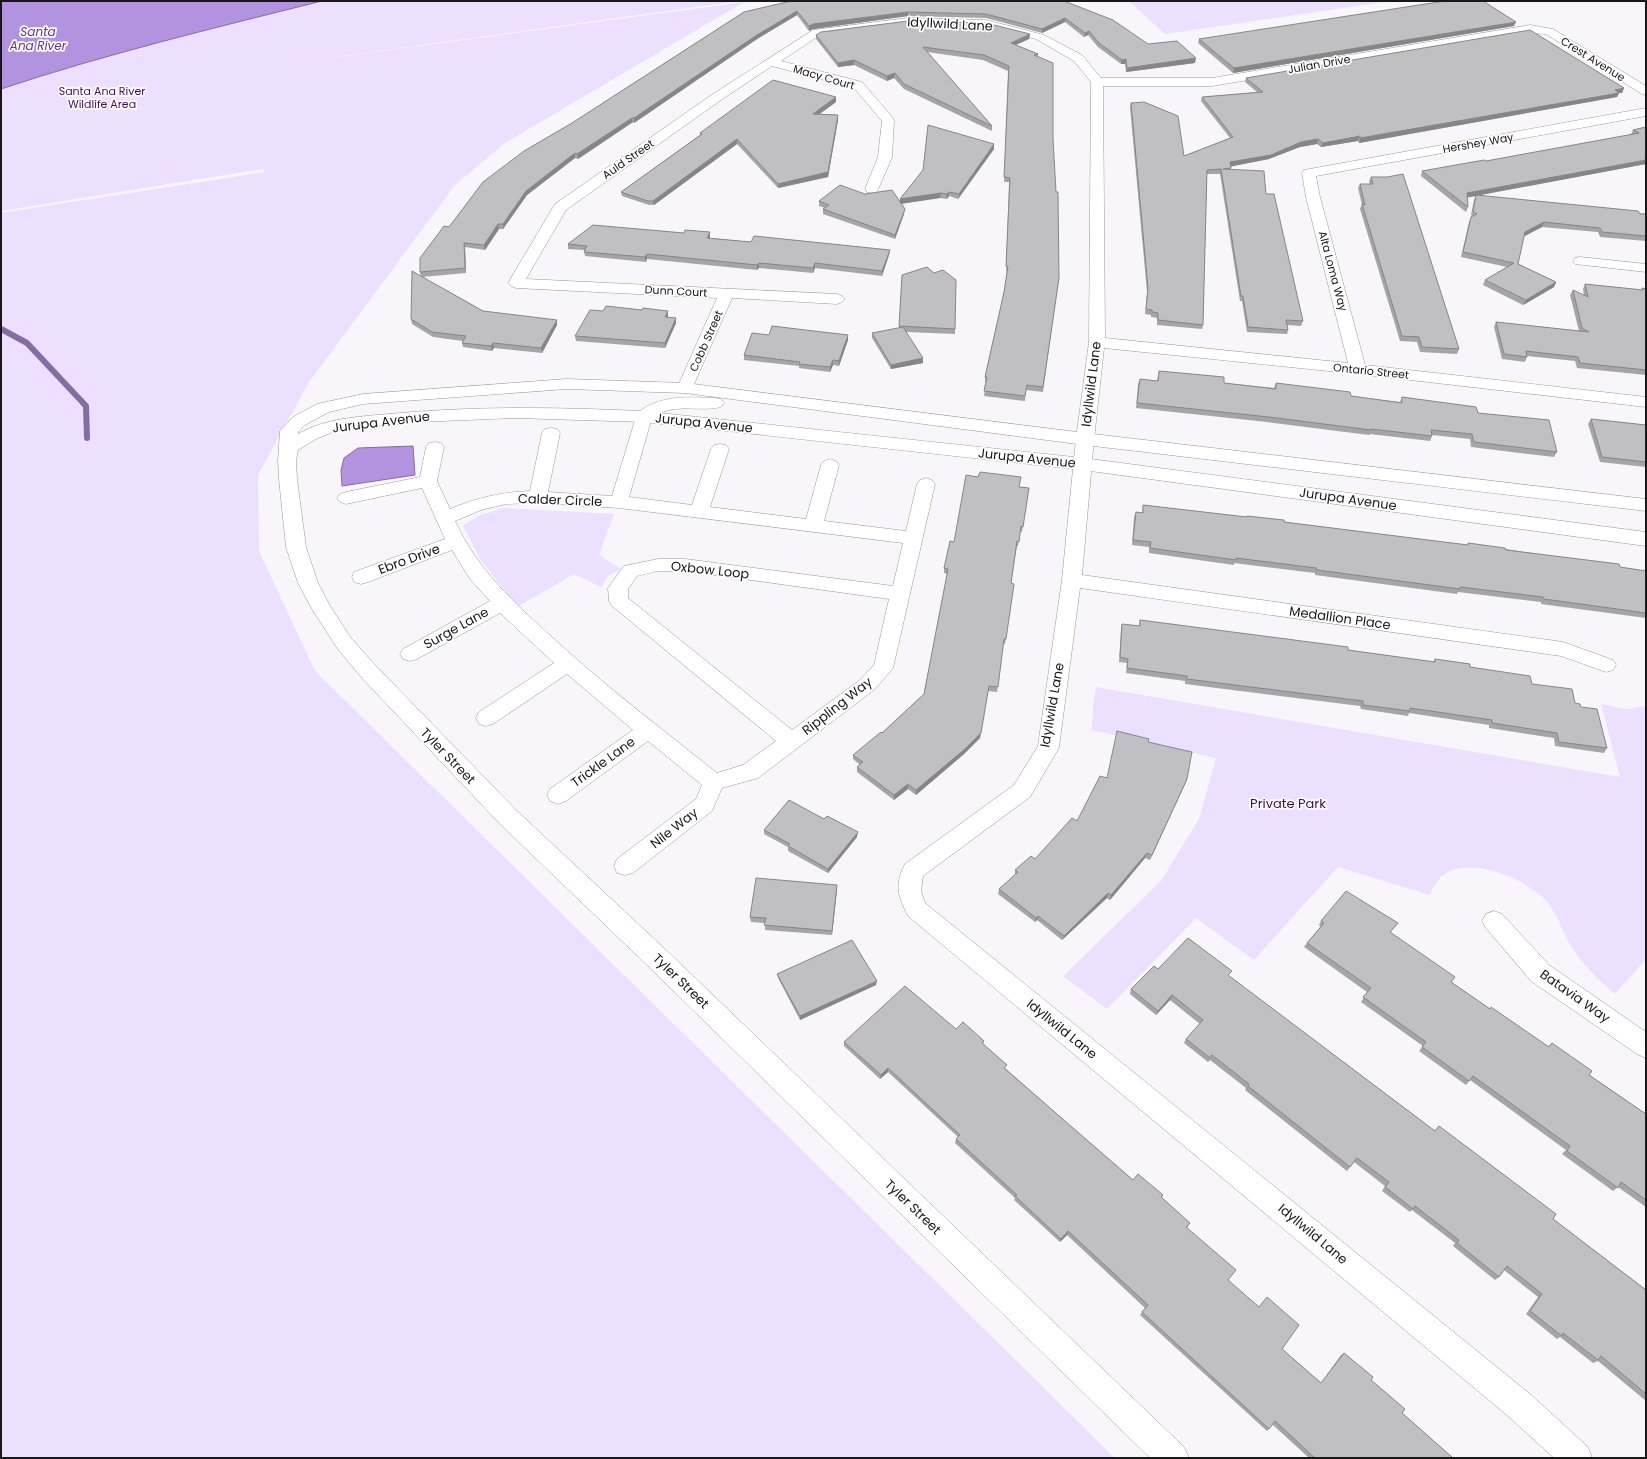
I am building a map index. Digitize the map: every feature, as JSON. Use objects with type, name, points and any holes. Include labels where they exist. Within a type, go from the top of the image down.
[{"type":"main road","name":"Jurupa Avenue","points":[[1646,505],[1085,438],[686,388],[567,384],[363,399],[323,408],[308,415],[298,421],[289,431],[288,440],[289,448],[308,436],[325,428],[348,424],[424,416],[579,413],[644,418],[1083,464],[1646,539]]},
{"type":"main road","points":[[644,418],[651,410],[672,404],[735,403],[770,399]]},
{"type":"main road","name":"Tyler Street","points":[[289,448],[287,461],[291,514],[296,547],[308,583],[322,609],[344,643],[369,672],[509,818],[652,953],[1173,1458]]},
{"type":"street","name":"Idyllwild Lane","points":[[770,62],[818,32],[908,21],[986,23],[1040,37],[1078,58],[1097,82],[1096,342],[1085,438],[1072,580],[1048,747],[1022,791],[913,871],[909,891],[916,909],[1519,1405],[1577,1458]]},
{"type":"street","name":"Julian Drive","points":[[1097,82],[1212,82],[1530,29],[1540,29]]},
{"type":"street","name":"Crest Avenue","points":[[1540,29],[1549,31],[1646,91]]},
{"type":"street","name":"Macy Court","points":[[770,62],[858,85],[888,121],[885,157],[872,189]]},
{"type":"street","name":"Auld Street","points":[[516,283],[560,207],[770,62]]},
{"type":"street","name":"Hershey Way","points":[[1309,173],[1646,112]]},
{"type":"street","name":"Alta Loma Way","points":[[1309,173],[1313,197],[1358,369]]},
{"type":"street","points":[[1580,261],[1646,268]]},
{"type":"street","name":"Dunn Court","points":[[516,283],[837,299]]},
{"type":"street","name":"Cobb Street","points":[[686,388],[726,294]]},
{"type":"street","name":"Ontario Street","points":[[1096,342],[1358,369],[1646,402]]},
{"type":"street","points":[[619,502],[644,418]]},
{"type":"street","points":[[538,497],[551,433]]},
{"type":"street","points":[[435,447],[428,481],[456,542],[477,574],[502,603],[568,664],[714,782]]},
{"type":"street","points":[[699,512],[720,449]]},
{"type":"street","points":[[813,526],[830,465]]},
{"type":"street","points":[[346,498],[428,481]]},
{"type":"street","name":"Rippling Way","points":[[714,782],[750,772],[867,685],[883,668],[926,484]]},
{"type":"street","name":"Calder Circle","points":[[445,518],[476,505],[506,498],[538,497],[619,502],[913,538]]},
{"type":"street","name":"Ebro Drive","points":[[361,577],[456,542]]},
{"type":"street","name":"Oxbow Loop","points":[[791,741],[619,601],[618,588],[631,572],[658,565],[685,565],[900,594]]},
{"type":"street","name":"Medallion Place","points":[[1072,580],[1563,649],[1606,665]]},
{"type":"street","name":"Surge Lane","points":[[410,654],[502,603]]},
{"type":"street","points":[[486,718],[568,664]]},
{"type":"street","name":"Trickle Lane","points":[[558,795],[648,730]]},
{"type":"street","name":"Nile Way","points":[[625,866],[704,805],[714,782]]},
{"type":"street","name":"Batavia Way","points":[[1494,921],[1540,973],[1646,1046]]},
{"type":"green space","name":"Santa Ana River Wildlife Area","points":[[1,1],[739,1],[257,68],[744,2],[505,143],[455,185],[309,382],[258,475],[259,551],[315,671],[1115,1458],[1,1458],[1,213],[265,172],[263,169],[1,211]]},
{"type":"green space","points":[[1129,1],[1391,1],[1165,34]]},
{"type":"green space","points":[[503,508],[614,514],[599,555],[621,569],[608,576],[601,587],[574,574],[517,607],[481,560],[463,526],[478,516]]},
{"type":"green space","name":"Private Park","points":[[1096,687],[1620,777],[1601,704],[1626,709],[1646,706],[1646,959],[1615,994],[1584,964],[1569,942],[1554,912],[1546,901],[1532,889],[1508,876],[1480,868],[1454,870],[1441,877],[1429,895],[1338,867],[1254,960],[1196,918],[1107,1009],[1063,976],[1161,881],[1199,819],[1216,758],[1092,730],[1093,705]]},
{"type":"water","name":"Santa Ana River","points":[[1,1],[322,1],[120,53],[1,89]]},
{"type":"water","points":[[413,446],[415,475],[342,486],[341,470],[344,458],[358,448]]},
{"type":"building","points":[[791,1],[1064,1],[1113,20],[1148,44],[1177,41],[1196,58],[1127,68],[1126,59],[1122,60],[1099,43],[1089,31],[1085,33],[1065,18],[1042,29],[986,14],[908,12],[813,24],[809,26],[797,11],[757,35],[634,118],[577,154],[575,153],[526,191],[503,224],[498,224],[484,245],[464,243],[465,268],[420,272],[420,258],[444,226],[449,227],[483,182],[524,151],[572,123],[744,12]]},
{"type":"building","points":[[1445,1],[1483,1],[1516,22],[1234,68],[1199,39]]},
{"type":"building","points":[[908,21],[986,23],[1030,34],[1011,43],[1038,54],[1034,55],[1053,63],[1053,139],[1056,192],[1058,192],[1059,278],[1043,387],[1027,385],[1025,396],[984,391],[987,377],[985,377],[1004,292],[1008,266],[1006,266],[1010,178],[1004,177],[1009,66],[984,55],[923,47],[992,126],[904,84],[895,73],[887,76],[854,60],[838,63],[816,35],[821,32]]},
{"type":"building","points":[[1530,30],[1624,88],[1615,90],[1619,93],[1360,138],[1360,136],[1323,143],[1318,139],[1301,142],[1271,155],[1230,162],[1231,168],[1223,169],[1264,171],[1266,194],[1274,194],[1303,321],[1286,320],[1288,330],[1248,327],[1243,296],[1241,296],[1221,169],[1207,170],[1203,325],[1158,320],[1158,313],[1146,309],[1148,288],[1131,103],[1144,102],[1178,116],[1184,156],[1233,137],[1202,97],[1263,92],[1246,78]]},
{"type":"building","points":[[773,80],[836,97],[813,114],[838,115],[828,172],[778,184],[737,139],[653,201],[648,201],[621,192],[702,134],[700,133]]},
{"type":"building","points":[[928,125],[994,144],[959,194],[949,192],[947,194],[941,193],[900,199],[923,170]]},
{"type":"building","points":[[1646,127],[1646,160],[1467,193],[1468,207],[1422,171],[1639,133],[1633,130]]},
{"type":"building","points":[[1403,174],[1459,349],[1422,347],[1419,337],[1402,336],[1362,204],[1365,205],[1360,184],[1373,184],[1371,177],[1387,177]]},
{"type":"building","points":[[840,185],[865,194],[892,190],[905,209],[895,235],[823,209],[829,205],[819,201]]},
{"type":"building","points":[[1476,195],[1638,211],[1640,214],[1646,214],[1646,236],[1602,232],[1600,228],[1544,222],[1525,232],[1518,264],[1556,282],[1526,300],[1485,280],[1514,263],[1463,252],[1471,217],[1477,214],[1473,211]]},
{"type":"building","points":[[593,225],[684,233],[685,230],[710,232],[707,238],[751,242],[754,236],[890,250],[882,271],[815,263],[813,268],[759,263],[757,265],[647,254],[645,257],[584,252],[587,246],[568,244]]},
{"type":"building","points":[[927,267],[934,273],[943,270],[956,280],[955,329],[899,326],[902,275]]},
{"type":"building","points":[[412,271],[483,311],[557,320],[541,348],[493,343],[491,346],[462,343],[466,336],[432,332],[411,319]]},
{"type":"building","points":[[1585,284],[1643,290],[1642,288],[1646,289],[1646,370],[1580,363],[1578,357],[1526,351],[1527,357],[1504,354],[1496,322],[1589,332],[1582,328],[1573,290],[1588,297]]},
{"type":"building","points":[[606,306],[668,311],[665,317],[676,318],[665,343],[575,336],[590,310],[603,311]]},
{"type":"building","points":[[772,326],[848,335],[839,361],[833,360],[830,367],[799,364],[800,362],[744,355],[752,333],[769,335]]},
{"type":"building","points":[[903,327],[923,358],[891,365],[872,333]]},
{"type":"building","points":[[1159,371],[1224,377],[1224,383],[1276,389],[1276,383],[1350,392],[1351,396],[1402,403],[1402,397],[1476,407],[1478,413],[1549,420],[1557,452],[1474,442],[1472,434],[1431,430],[1432,436],[1137,403],[1140,379],[1158,381]]},
{"type":"building","points":[[1591,419],[1646,425],[1646,462],[1602,457]]},
{"type":"building","points":[[980,472],[1021,477],[1019,487],[1029,488],[1023,527],[1021,526],[1019,542],[1017,541],[1011,583],[1014,584],[1006,639],[1004,639],[998,687],[989,686],[981,733],[965,749],[916,790],[908,784],[894,795],[857,767],[863,762],[853,755],[881,732],[882,733],[924,694],[948,569],[944,568],[950,541],[954,542],[966,475],[978,477]]},
{"type":"building","points":[[1143,505],[1284,520],[1284,522],[1468,545],[1468,543],[1505,548],[1506,550],[1619,564],[1620,567],[1646,571],[1646,613],[1544,599],[1543,597],[1460,587],[1460,589],[1317,570],[1316,568],[1236,558],[1236,560],[1150,548],[1151,542],[1133,540],[1136,512],[1143,513]]},
{"type":"building","points":[[1140,620],[1348,647],[1348,650],[1435,662],[1435,659],[1470,664],[1470,667],[1530,676],[1532,684],[1572,689],[1575,703],[1580,704],[1581,707],[1597,709],[1607,748],[1559,742],[1557,733],[1492,723],[1492,720],[1410,708],[1410,711],[1363,705],[1363,701],[1187,679],[1187,676],[1127,668],[1128,659],[1120,657],[1122,624],[1140,626]]},
{"type":"building","points":[[1117,731],[1149,739],[1148,742],[1192,752],[1187,779],[1152,855],[1147,853],[1111,895],[1108,893],[1064,936],[1038,916],[1036,918],[999,889],[1018,872],[1015,870],[1031,856],[1035,859],[1072,818],[1077,821],[1100,776],[1107,778]]},
{"type":"building","points":[[789,800],[824,819],[827,816],[858,832],[828,869],[788,846],[790,844],[764,830]]},
{"type":"building","points":[[756,878],[837,885],[832,931],[764,925],[766,918],[750,917]]},
{"type":"building","points":[[1346,891],[1398,923],[1390,932],[1455,977],[1451,982],[1490,1009],[1491,1007],[1549,1047],[1552,1043],[1592,1071],[1589,1075],[1646,1114],[1646,1200],[1621,1182],[1618,1188],[1567,1151],[1570,1146],[1473,1076],[1469,1081],[1422,1047],[1426,1042],[1363,997],[1371,988],[1307,943],[1324,923],[1321,921]]},
{"type":"building","points":[[1188,938],[1232,971],[1228,975],[1435,1131],[1439,1126],[1556,1214],[1553,1219],[1646,1290],[1646,1394],[1601,1356],[1598,1360],[1563,1333],[1562,1336],[1530,1311],[1542,1294],[1507,1266],[1499,1277],[1457,1243],[1459,1240],[1415,1206],[1413,1209],[1385,1187],[1389,1182],[1357,1158],[1350,1167],[1248,1086],[1249,1084],[1212,1055],[1210,1058],[1186,1039],[1203,1020],[1172,995],[1158,1011],[1131,989],[1154,966],[1158,969]]},
{"type":"building","points":[[852,940],[877,981],[800,1016],[777,974]]},
{"type":"building","points":[[905,986],[956,1029],[963,1022],[984,1041],[982,1043],[1007,1065],[1004,1068],[1133,1180],[1138,1174],[1163,1195],[1161,1197],[1190,1223],[1186,1227],[1236,1270],[1228,1280],[1259,1307],[1267,1297],[1299,1325],[1282,1349],[1321,1383],[1344,1353],[1373,1377],[1371,1380],[1405,1409],[1402,1413],[1453,1458],[1315,1458],[1275,1421],[1269,1429],[1142,1312],[1148,1305],[1068,1231],[1061,1239],[1015,1196],[1017,1195],[956,1139],[960,1135],[888,1068],[881,1075],[844,1042]]},
{"type":"waterway","points":[[1,329],[27,343],[86,406],[87,438]]}]
